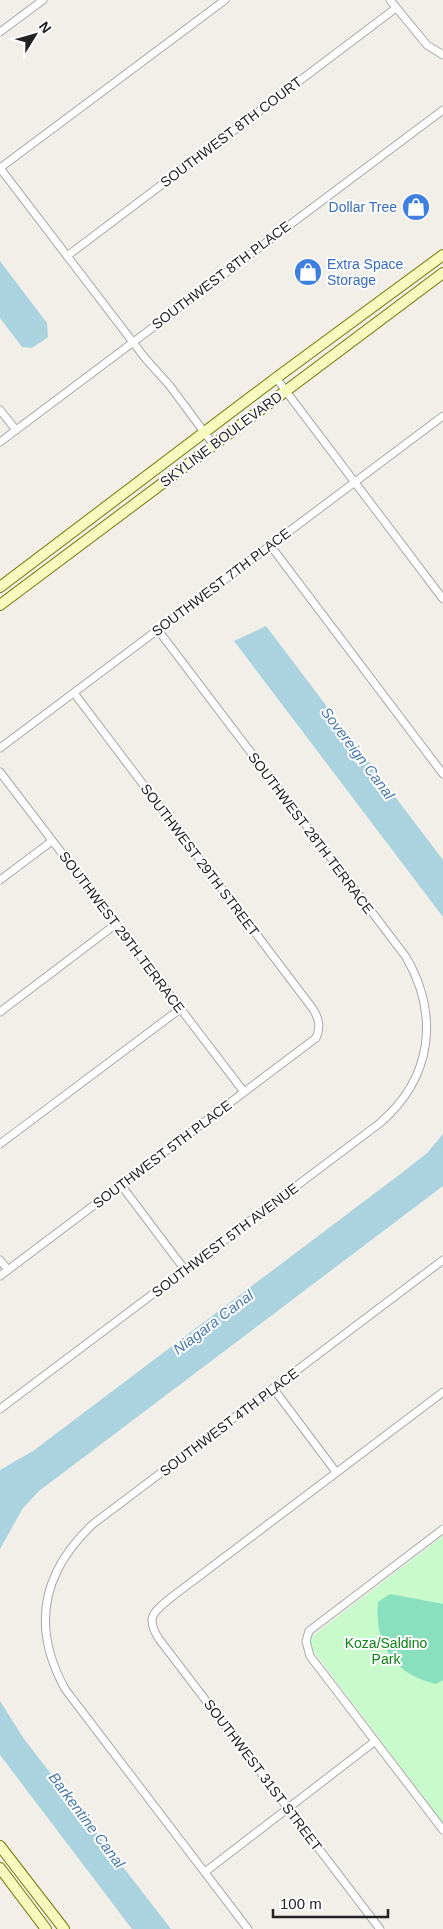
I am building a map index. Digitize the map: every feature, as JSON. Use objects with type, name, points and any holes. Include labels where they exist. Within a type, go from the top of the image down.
[{"type":"street","points":[[0,32],[43,0]]},
{"type":"street","points":[[213,444],[0,168],[225,0]]},
{"type":"street","points":[[390,0],[427,45],[443,55]]},
{"type":"street","name":"SOUTHWEST 8TH COURT","points":[[67,256],[396,8]]},
{"type":"street","name":"SOUTHWEST 8TH PLACE","points":[[0,442],[132,341],[443,110]]},
{"type":"street","name":"SKYLINE BOULEVARD","points":[[0,587],[276,378],[443,255]]},
{"type":"street","name":"SKYLINE BOULEVARD","points":[[0,605],[443,273]]},
{"type":"street","points":[[276,378],[443,599]]},
{"type":"street","points":[[0,410],[16,430]]},
{"type":"street","name":"SOUTHWEST 7TH PLACE","points":[[0,748],[354,482],[442,419]]},
{"type":"street","points":[[270,545],[443,774]]},
{"type":"street","name":"SOUTHWEST 28TH TERRACE","points":[[158,630],[406,958],[420,986],[425,1006],[427,1027],[425,1051]]},
{"type":"street","name":"SOUTHWEST 29TH STREET","points":[[74,694],[313,1009],[318,1017],[320,1030]]},
{"type":"street","name":"SOUTHWEST 29TH TERRACE","points":[[0,772],[244,1092]]},
{"type":"street","points":[[0,880],[52,841]]},
{"type":"street","points":[[0,1012],[116,924]]},
{"type":"street","points":[[0,1144],[180,1009]]},
{"type":"street","name":"SOUTHWEST 5TH PLACE","points":[[0,1276],[316,1038],[320,1030]]},
{"type":"street","name":"SOUTHWEST 5TH AVENUE","points":[[0,1409],[388,1116],[408,1092],[419,1070],[425,1051]]},
{"type":"street","points":[[121,1185],[186,1270]]},
{"type":"street","points":[[0,1260],[8,1270]]},
{"type":"street","name":"SOUTHWEST 4TH PLACE","points":[[248,1929],[65,1689],[51,1659],[46,1627],[46,1609],[53,1580],[59,1565],[84,1533],[443,1260]]},
{"type":"street","points":[[274,1388],[336,1472],[443,1392]]},
{"type":"street","name":"SOUTHWEST 31ST STREET","points":[[336,1472],[173,1596],[155,1611],[151,1619],[153,1629],[159,1639],[380,1929]]},
{"type":"street","points":[[443,1529],[309,1631],[306,1641],[310,1656],[443,1830]]},
{"type":"street","points":[[205,1872],[374,1742]]},
{"type":"street","points":[[0,1846],[64,1929]]},
{"type":"street","points":[[0,1868],[46,1929]]},
{"type":"green space","name":"Koza/Saldino Park","points":[[443,1536],[443,1823],[306,1641]]},
{"type":"green space","points":[[390,1594],[443,1604],[443,1680],[436,1684],[422,1680],[409,1673],[390,1656],[380,1632],[378,1602]]},
{"type":"water","points":[[0,261],[47,323],[48,337],[32,348],[22,347],[0,318]]},
{"type":"water","name":"Sovereign Canal","points":[[266,626],[443,860],[443,917],[234,641]]},
{"type":"water","name":"Niagara Canal","points":[[443,1134],[443,1186],[39,1491],[23,1508],[0,1549],[0,1470],[33,1451],[403,1172],[427,1153]]},
{"type":"water","points":[[0,1701],[24,1739],[171,1929],[132,1929],[0,1755]]},
{"type":"place","name":"Dollar Tree","points":[[416,207]]},
{"type":"place","name":"Extra Space Storage","points":[[308,272]]},
{"type":"water label","name":"Barkentine Canal","points":[[87,1820]]}]
